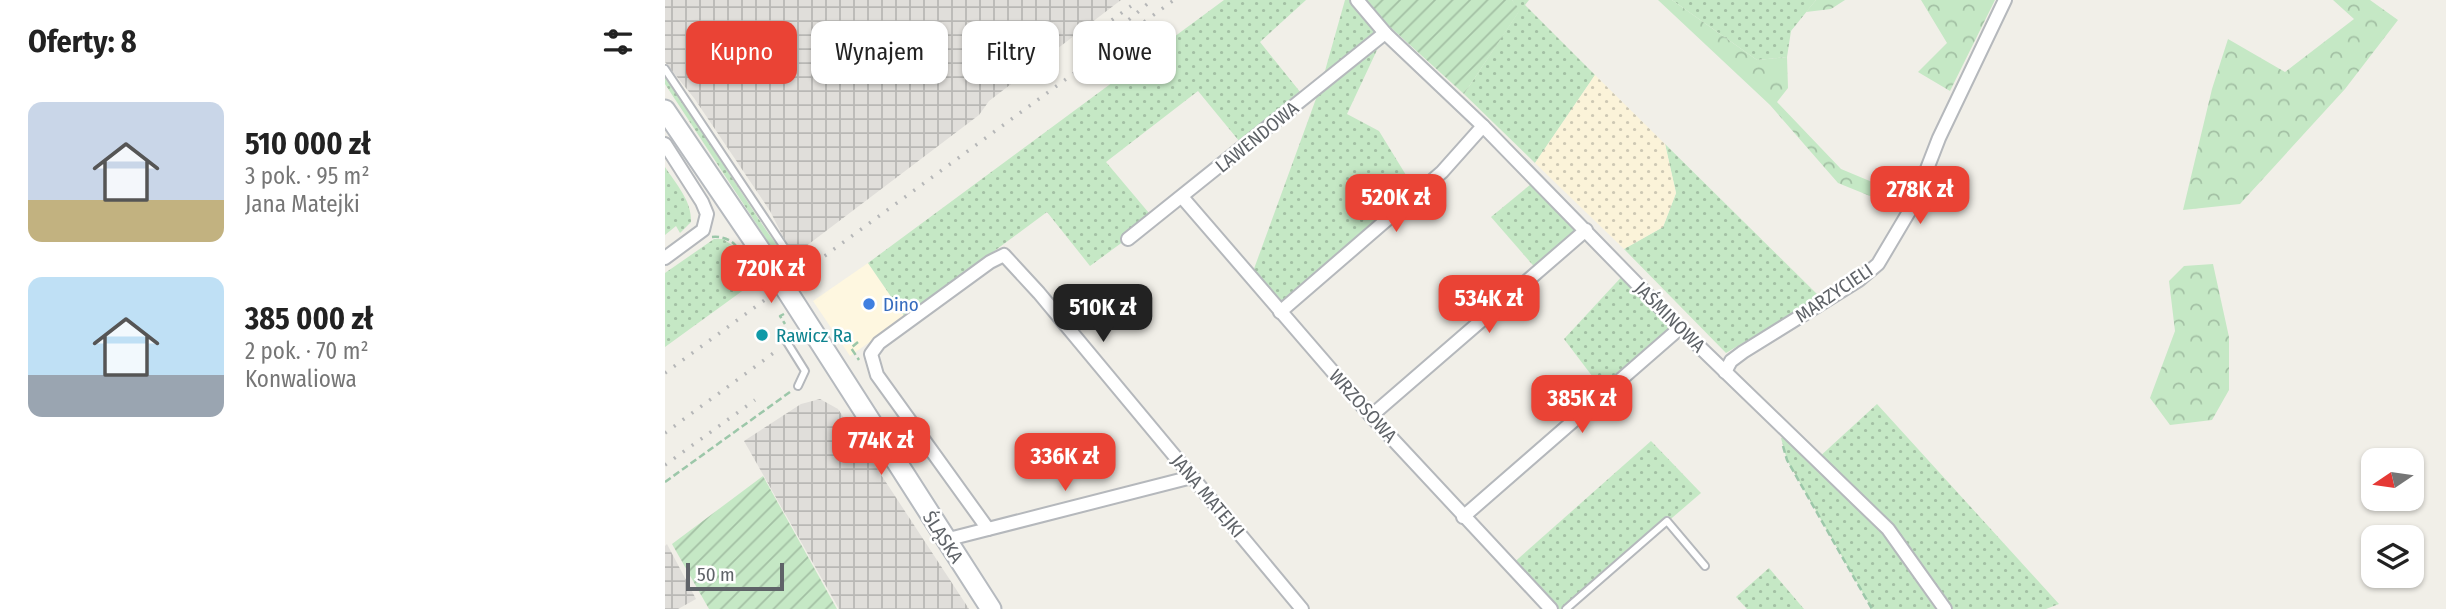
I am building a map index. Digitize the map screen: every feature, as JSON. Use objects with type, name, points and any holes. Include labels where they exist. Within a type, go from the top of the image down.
[{"type":"street","name":"JAŚMINOWA","points":[[1357,0],[1385,33],[1483,126],[1680,328],[1888,529],[1945,609]]},
{"type":"street","name":"MARZYCIELI","points":[[1725,372],[1731,361],[1743,352],[1859,280],[1878,264],[1913,205],[1939,138],[2005,0]]},
{"type":"street","name":"LAWENDOWA","points":[[1128,239],[1385,33]]},
{"type":"street","name":"ŚLĄSKA","points":[[665,110],[991,609]]},
{"type":"street","points":[[1280,312],[1442,172],[1483,126]]},
{"type":"street","points":[[665,144],[702,202],[706,214],[703,230],[665,258]]},
{"type":"street","name":"WRZOSOWA","points":[[1182,197],[1371,416],[1551,609]]},
{"type":"street","points":[[1371,416],[1586,230]]},
{"type":"street","name":"JANA MATEJKI","points":[[871,354],[879,343],[1004,255],[1039,293],[1302,609]]},
{"type":"street","points":[[1463,517],[1680,328]]},
{"type":"street","name":"ŚLĄSKA","points":[[871,354],[877,375],[988,529]]},
{"type":"street","points":[[946,540],[1192,477]]},
{"type":"lane","points":[[665,69],[784,247]]},
{"type":"lane","points":[[785,339],[805,371],[798,386]]},
{"type":"lane","points":[[1566,609],[1667,521],[1705,566]]},
{"type":"path","points":[[709,238],[723,237],[736,245],[741,263],[748,267],[756,279],[759,276]]},
{"type":"path","points":[[784,314],[780,316],[785,324]]},
{"type":"path","points":[[665,482],[798,386]]},
{"type":"path","points":[[1779,424],[1787,460],[1872,609]]},
{"type":"shaded area","points":[[665,0],[1121,0],[1094,21],[1073,21],[1073,37],[1059,47],[1059,21],[962,21],[962,84],[1011,84],[989,101],[979,115],[793,256],[770,211],[694,98],[665,62]]},
{"type":"shaded area","points":[[868,263],[905,317],[850,356],[813,301]]},
{"type":"shaded area","points":[[820,399],[838,409],[969,609],[839,609],[744,441],[801,404]]},
{"type":"shaded area","points":[[667,544],[696,599],[678,609],[665,609]]},
{"type":"green space","points":[[1224,0],[1306,0],[1260,42],[1305,98],[1244,147],[1198,91],[1106,162],[1154,219],[1090,266],[1047,212],[905,317],[868,263],[1110,84],[1176,84],[1176,35]]},
{"type":"green space","points":[[1345,0],[1357,0],[1385,33],[1347,114],[1379,131],[1417,193],[1280,312],[1251,277],[1321,85]]},
{"type":"green space","points":[[1365,0],[1512,0],[1520,10],[1464,94],[1389,26]]},
{"type":"green space","points":[[1512,0],[1529,0],[1525,5],[1595,75],[1535,163],[1464,94],[1519,11]]},
{"type":"green space","points":[[1658,0],[1672,0],[1757,60],[1787,57],[1788,88],[1777,102],[1841,169],[1908,197],[1902,209],[1838,183],[1770,105]]},
{"type":"green space","points":[[1672,0],[1816,0],[1791,31],[1787,57],[1757,60]]},
{"type":"green space","points":[[1816,0],[1845,0],[1831,9],[1806,12]]},
{"type":"green space","points":[[1921,0],[1995,0],[1950,91],[1918,72],[1947,43]]},
{"type":"green space","points":[[2333,0],[2370,0],[2398,20],[2345,89],[2240,204],[2183,210],[2212,89],[2228,39],[2285,72],[2354,19]]},
{"type":"green space","points":[[665,75],[766,230],[782,252],[789,247],[793,256],[784,266],[665,84]]},
{"type":"green space","points":[[1665,144],[1820,297],[1726,353],[1624,249],[1663,227],[1676,193]]},
{"type":"green space","points":[[665,167],[686,200],[691,222],[680,233],[676,226],[665,235]]},
{"type":"green space","points":[[1536,180],[1586,230],[1538,271],[1491,217]]},
{"type":"green space","points":[[714,239],[723,239],[735,247],[734,255],[756,281],[665,347],[665,273]]},
{"type":"green space","points":[[2213,264],[2229,337],[2229,390],[2212,420],[2170,425],[2150,398],[2175,331],[2169,281],[2184,266]]},
{"type":"green space","points":[[1626,272],[1680,328],[1605,393],[1564,339]]},
{"type":"green space","points":[[1877,404],[2059,604],[2046,609],[1872,609],[1787,460],[1781,438],[1790,434],[1817,459]]},
{"type":"green space","points":[[1651,441],[1701,493],[1566,609],[1551,609],[1510,566]]},
{"type":"green space","points":[[763,476],[837,609],[709,609],[672,544]]},
{"type":"green space","points":[[1769,568],[1804,609],[1747,609],[1736,597]]},
{"type":"sand","points":[[1595,75],[1665,144],[1676,193],[1663,227],[1624,249],[1535,163]]},
{"type":"railway","points":[[1127,21],[1152,0]]},
{"type":"railway","points":[[665,373],[1174,0]]},
{"type":"railway","points":[[1110,21],[1131,6]]},
{"type":"railway","points":[[665,433],[779,349]]},
{"type":"railway","points":[[665,465],[755,400]]},
{"type":"place","name":"Dino","points":[[869,304]]},
{"type":"place","name":"Rawicz Ra","points":[[762,335]]}]
